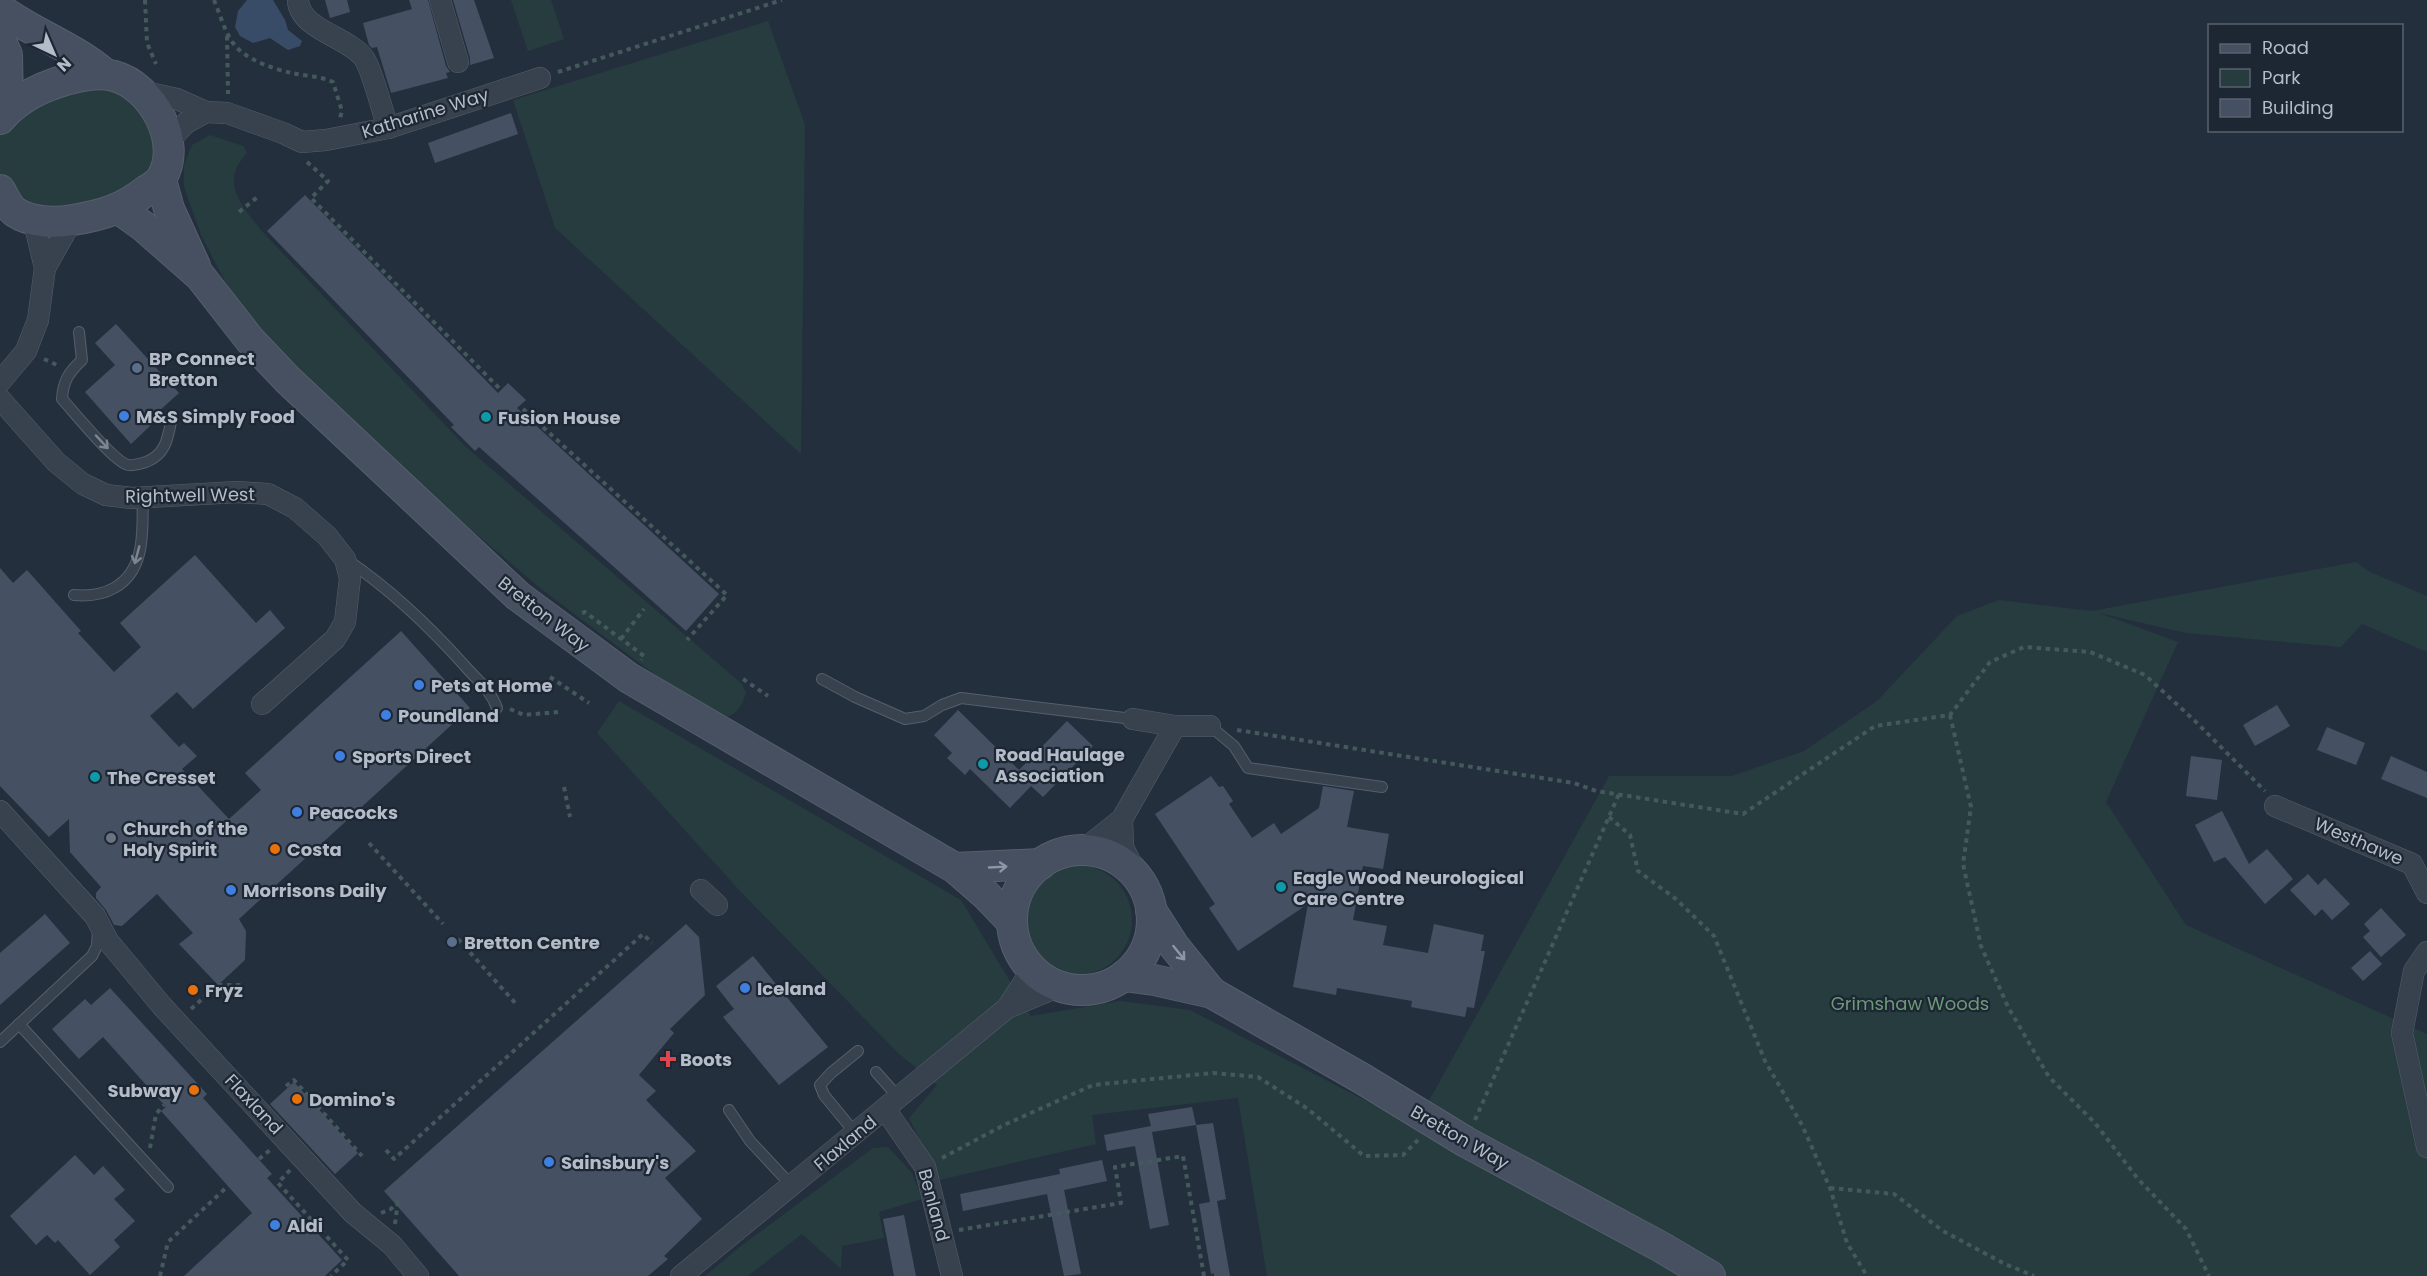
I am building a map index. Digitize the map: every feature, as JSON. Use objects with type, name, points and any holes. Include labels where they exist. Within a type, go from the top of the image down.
[{"type":"street","points":[[298,0],[298,7],[306,18],[364,57],[388,128]]},
{"type":"street","points":[[440,0],[458,62]]},
{"type":"street","points":[[0,9],[22,24],[91,62],[105,74],[129,82],[159,112],[168,142],[165,169],[161,180],[119,209],[56,222],[15,212],[1,194]]},
{"type":"street","points":[[0,39],[7,55],[4,114]]},
{"type":"street","points":[[4,114],[38,89],[72,79],[105,74]]},
{"type":"street","name":"Katharine Way","points":[[140,91],[177,99],[206,112],[227,113],[302,142],[326,140],[388,128],[540,78]]},
{"type":"street","points":[[168,142],[186,123],[206,112]]},
{"type":"street","name":"Bretton Way","points":[[161,180],[169,209],[200,276]]},
{"type":"street","name":"Bretton Way","points":[[119,209],[143,226],[200,276],[250,340],[288,380],[518,596],[629,678],[955,868],[987,895],[1012,922]]},
{"type":"street","points":[[0,382],[26,351],[38,320],[45,268],[33,218]]},
{"type":"street","points":[[45,268],[72,220]]},
{"type":"street","name":"Rightwell West","points":[[0,399],[56,462],[83,484],[106,495],[143,497],[237,492],[268,494],[295,508],[327,536],[345,559],[350,578],[345,622],[335,639],[262,705]]},
{"type":"street","points":[[1133,719],[1175,726],[1210,726]]},
{"type":"street","points":[[1083,850],[1122,819],[1175,726]]},
{"type":"street","name":"Westhawe","points":[[2275,806],[2412,864],[2427,893]]},
{"type":"street","name":"Flaxland","points":[[0,811],[95,916],[108,941],[177,1021],[352,1213],[392,1245],[418,1276]]},
{"type":"street","points":[[1122,819],[1123,847],[1147,893],[1151,910],[1151,929],[1146,947],[1137,963],[1124,976],[1093,989],[1077,990],[1060,986],[1045,980],[1032,970],[1018,947],[1012,922],[1014,903],[1021,885],[1034,869],[1066,852],[1083,850],[1104,853],[1123,863],[1138,879]]},
{"type":"street","points":[[955,868],[1041,864]]},
{"type":"street","points":[[701,890],[717,905]]},
{"type":"street","name":"Bretton Way","points":[[1151,910],[1174,946],[1212,993]]},
{"type":"street","points":[[2427,952],[2414,971],[2402,1033],[2427,1147]]},
{"type":"street","name":"Flaxland","points":[[681,1276],[1007,1008],[1032,970]]},
{"type":"street","name":"Bretton Way","points":[[1124,976],[1212,993],[1361,1078],[1466,1142],[1662,1247],[1710,1276]]},
{"type":"street","name":"Flaxland","points":[[1007,1008],[1060,986]]},
{"type":"street","name":"Benland","points":[[892,1104],[925,1167],[952,1276]]},
{"type":"lane","points":[[79,332],[82,360],[70,371],[64,381],[62,399],[116,458],[128,465],[144,463],[164,450],[172,417]]},
{"type":"lane","points":[[74,595],[97,596],[110,592],[122,583],[132,570],[140,553],[143,497]]},
{"type":"lane","points":[[345,559],[373,578],[445,644],[502,708]]},
{"type":"lane","points":[[822,678],[855,697],[905,719],[924,716],[942,705],[961,698],[1133,719]]},
{"type":"lane","points":[[1210,726],[1234,746],[1248,768],[1382,787]]},
{"type":"lane","points":[[1,1039],[92,956],[97,946],[98,924]]},
{"type":"lane","points":[[19,1024],[168,1187]]},
{"type":"lane","points":[[856,1134],[824,1095],[820,1085],[858,1051]]},
{"type":"lane","points":[[876,1072],[892,1104]]},
{"type":"lane","points":[[729,1110],[750,1141],[792,1186]]},
{"type":"path","points":[[145,0],[147,43],[156,64]]},
{"type":"path","points":[[214,0],[227,34],[235,46],[266,64],[290,73],[333,82],[342,111],[340,117]]},
{"type":"path","points":[[540,78],[782,0]]},
{"type":"path","points":[[227,34],[228,101]]},
{"type":"path","points":[[297,159],[309,162],[328,181],[311,198],[499,388]]},
{"type":"path","points":[[239,212],[260,195]]},
{"type":"path","points":[[523,409],[727,595],[687,640]]},
{"type":"path","points":[[621,639],[644,609]]},
{"type":"path","points":[[1210,726],[1574,783],[1596,791],[1743,814],[1875,726],[1950,715],[1990,662],[2024,647],[2090,652],[2145,675],[2267,793],[2275,806]]},
{"type":"path","points":[[550,677],[590,702]]},
{"type":"path","points":[[743,679],[768,696]]},
{"type":"path","points":[[502,708],[524,715],[558,712]]},
{"type":"path","points":[[1950,715],[1971,807],[1963,864],[1981,946],[2008,1007],[2049,1077],[2095,1123],[2138,1179],[2186,1228],[2209,1276]]},
{"type":"path","points":[[564,787],[570,817]]},
{"type":"path","points":[[1466,1142],[1620,794]]},
{"type":"path","points":[[1609,817],[1630,836],[1638,871],[1676,899],[1714,936],[1765,1061],[1802,1125],[1830,1188],[1847,1243],[1868,1276]]},
{"type":"path","points":[[369,843],[443,924]]},
{"type":"path","points":[[386,1150],[394,1159],[644,934],[652,943]]},
{"type":"path","points":[[458,939],[517,1005]]},
{"type":"path","points":[[177,1021],[218,985],[240,985]]},
{"type":"path","points":[[925,1167],[1004,1125],[1093,1085],[1213,1073],[1258,1077],[1308,1109],[1364,1156],[1403,1155],[1435,1123]]},
{"type":"path","points":[[286,1086],[294,1080],[362,1156]]},
{"type":"path","points":[[147,1164],[156,1114],[164,1105]]},
{"type":"path","points":[[942,1233],[1121,1203],[1115,1167],[1184,1156],[1204,1276]]},
{"type":"path","points":[[290,1170],[278,1183],[348,1260],[331,1276]]},
{"type":"path","points":[[160,1276],[168,1242],[228,1186]]},
{"type":"path","points":[[1830,1188],[1894,1194],[1943,1232],[2005,1264],[2034,1276]]},
{"type":"green space","points":[[511,0],[551,0],[564,39],[528,51]]},
{"type":"green space","points":[[768,21],[805,125],[801,454],[555,228],[513,100]]},
{"type":"green space","points":[[63,81],[140,91],[165,169],[55,222],[0,190],[0,119]]},
{"type":"green space","points":[[210,135],[243,146],[247,153],[235,173],[234,183],[240,201],[260,229],[465,446],[742,684],[746,693],[737,711],[719,719],[662,680],[540,588],[434,498],[342,413],[259,328],[228,287],[201,235],[184,187],[184,165],[192,145]]},
{"type":"green space","name":"Grimshaw Woods","points":[[2356,562],[2370,572],[2427,596],[2427,652],[2362,624],[2341,647],[2186,633],[2099,613],[2178,642],[2106,802],[2186,925],[2427,1034],[2427,1276],[1267,1276],[1238,1098],[1092,1115],[1096,1144],[939,1180],[909,1118],[937,1085],[898,1053],[739,890],[597,733],[619,701],[961,900],[1031,1016],[1121,1001],[1190,1010],[1415,1126],[1609,776],[1732,776],[1804,751],[1877,701],[1957,616],[1999,600],[2092,611]]},
{"type":"green space","points":[[1077,865],[1098,870],[1116,881],[1127,899],[1132,920],[1127,941],[1116,959],[1098,970],[1077,975],[1056,970],[1038,959],[1027,941],[1022,920],[1027,899],[1038,881],[1056,870]]},
{"type":"green space","points":[[888,1147],[912,1173],[922,1199],[879,1212],[884,1238],[842,1246],[841,1269],[802,1234],[748,1276],[705,1276],[741,1246],[873,1148]]},
{"type":"water","points":[[247,0],[273,0],[288,30],[302,41],[300,46],[288,50],[270,38],[253,43],[240,36],[235,27],[238,11]]},
{"type":"building","points":[[325,0],[347,0],[350,12],[330,18]]},
{"type":"building","points":[[409,0],[428,0],[446,66],[450,72],[446,73],[448,78],[391,93],[377,47],[372,48],[369,45],[363,23],[412,9]]},
{"type":"building","points":[[453,0],[474,0],[494,58],[470,65]]},
{"type":"building","points":[[511,113],[518,134],[435,163],[428,143]]},
{"type":"building","name":"Fusion House","points":[[305,195],[498,393],[508,383],[526,400],[517,408],[719,594],[686,631],[479,447],[475,451],[451,427],[454,425],[267,231]]},
{"type":"building","points":[[116,324],[179,393],[147,422],[150,426],[131,444],[85,392],[115,365],[95,343]]},
{"type":"building","name":"The Cresset","points":[[195,555],[256,623],[270,610],[285,628],[193,709],[177,692],[150,716],[179,747],[184,743],[197,756],[182,769],[229,819],[261,790],[245,773],[401,631],[470,708],[239,919],[246,931],[245,960],[218,985],[179,944],[193,933],[157,894],[122,926],[114,925],[96,898],[96,893],[101,887],[70,852],[69,819],[49,837],[0,786],[0,568],[13,583],[27,570],[81,631],[78,633],[114,672],[141,647],[120,623]]},
{"type":"building","points":[[2277,705],[2290,726],[2255,746],[2243,725]]},
{"type":"building","name":"Road Haulage Association","points":[[958,710],[1019,770],[1067,721],[1093,746],[1043,797],[1031,786],[1010,808],[970,769],[965,775],[947,758],[952,753],[934,735]]},
{"type":"building","points":[[2327,727],[2365,743],[2356,765],[2317,750]]},
{"type":"building","points":[[2191,756],[2222,760],[2217,800],[2186,796]]},
{"type":"building","points":[[2391,756],[2427,772],[2427,798],[2381,779]]},
{"type":"building","name":"Eagle Wood Neurological Care Centre","points":[[1211,776],[1219,787],[1223,786],[1233,801],[1229,804],[1252,838],[1274,823],[1281,834],[1319,808],[1323,786],[1354,791],[1347,827],[1389,834],[1383,869],[1363,866],[1353,920],[1387,926],[1383,945],[1428,953],[1434,924],[1484,935],[1481,951],[1485,951],[1474,1008],[1467,1007],[1465,1017],[1411,1007],[1412,1001],[1337,988],[1336,995],[1293,987],[1308,904],[1238,951],[1209,908],[1215,904],[1155,814]]},
{"type":"building","points":[[2222,811],[2249,864],[2267,849],[2293,879],[2265,904],[2225,857],[2214,862],[2195,825]]},
{"type":"building","points":[[2308,874],[2318,885],[2325,878],[2350,904],[2332,920],[2322,909],[2315,916],[2290,890]]},
{"type":"building","points":[[2381,908],[2406,935],[2381,957],[2363,937],[2370,931],[2364,924]]},
{"type":"building","points":[[45,914],[70,943],[0,1005],[0,953]]},
{"type":"building","name":"Sainsbury's","points":[[686,924],[699,937],[705,995],[670,1029],[674,1033],[639,1075],[656,1091],[646,1100],[696,1151],[665,1178],[702,1219],[664,1256],[668,1259],[648,1276],[459,1276],[384,1191]]},
{"type":"building","points":[[2370,951],[2382,964],[2363,981],[2351,968]]},
{"type":"building","points":[[753,956],[828,1047],[779,1085],[723,1017],[734,1009],[716,986]]},
{"type":"building","points":[[110,988],[207,1094],[203,1098],[272,1174],[267,1178],[342,1260],[325,1276],[184,1276],[252,1213],[161,1111],[166,1107],[103,1037],[79,1059],[52,1029],[85,999],[91,1005]]},
{"type":"building","points":[[294,1082],[358,1153],[335,1174],[270,1104]]},
{"type":"building","points":[[1192,1107],[1196,1125],[1152,1132],[1169,1225],[1150,1229],[1135,1146],[1107,1151],[1104,1135],[1151,1126],[1148,1114]]},
{"type":"building","points":[[1213,1123],[1226,1199],[1217,1201],[1230,1276],[1211,1274],[1199,1204],[1210,1202],[1196,1125]]},
{"type":"building","points":[[75,1155],[94,1175],[103,1166],[125,1190],[114,1199],[135,1221],[114,1240],[120,1247],[90,1275],[58,1240],[55,1243],[47,1235],[36,1245],[10,1216]]},
{"type":"building","points":[[1102,1160],[1107,1181],[1064,1190],[1081,1274],[1064,1276],[1047,1194],[963,1211],[960,1194],[1060,1174],[1059,1169]]},
{"type":"building","points":[[904,1215],[916,1276],[894,1276],[883,1219]]},
{"type":"place","name":"BP Connect Bretton","points":[[137,368]]},
{"type":"place","name":"M&S Simply Food","points":[[124,416]]},
{"type":"place","name":"Fusion House","points":[[486,417]]},
{"type":"place","name":"Pets at Home","points":[[419,685]]},
{"type":"place","name":"Poundland","points":[[386,715]]},
{"type":"place","name":"Sports Direct","points":[[340,756]]},
{"type":"place","name":"Road Haulage Association","points":[[983,764]]},
{"type":"place","name":"The Cresset","points":[[95,777]]},
{"type":"place","name":"Peacocks","points":[[297,812]]},
{"type":"place","name":"Church of the Holy Spirit","points":[[111,838]]},
{"type":"place","name":"Costa","points":[[275,849]]},
{"type":"place","name":"Eagle Wood Neurological Care Centre","points":[[1281,887]]},
{"type":"place","name":"Morrisons Daily","points":[[231,890]]},
{"type":"place","name":"Bretton Centre","points":[[452,942]]},
{"type":"place","name":"Iceland","points":[[745,988]]},
{"type":"place","name":"Fryz","points":[[193,990]]},
{"type":"place","name":"Boots","points":[[668,1059]]},
{"type":"place","name":"Subway","points":[[194,1090]]},
{"type":"place","name":"Domino's","points":[[297,1099]]},
{"type":"place","name":"Sainsbury's","points":[[549,1162]]},
{"type":"place","name":"Aldi","points":[[275,1225]]}]
